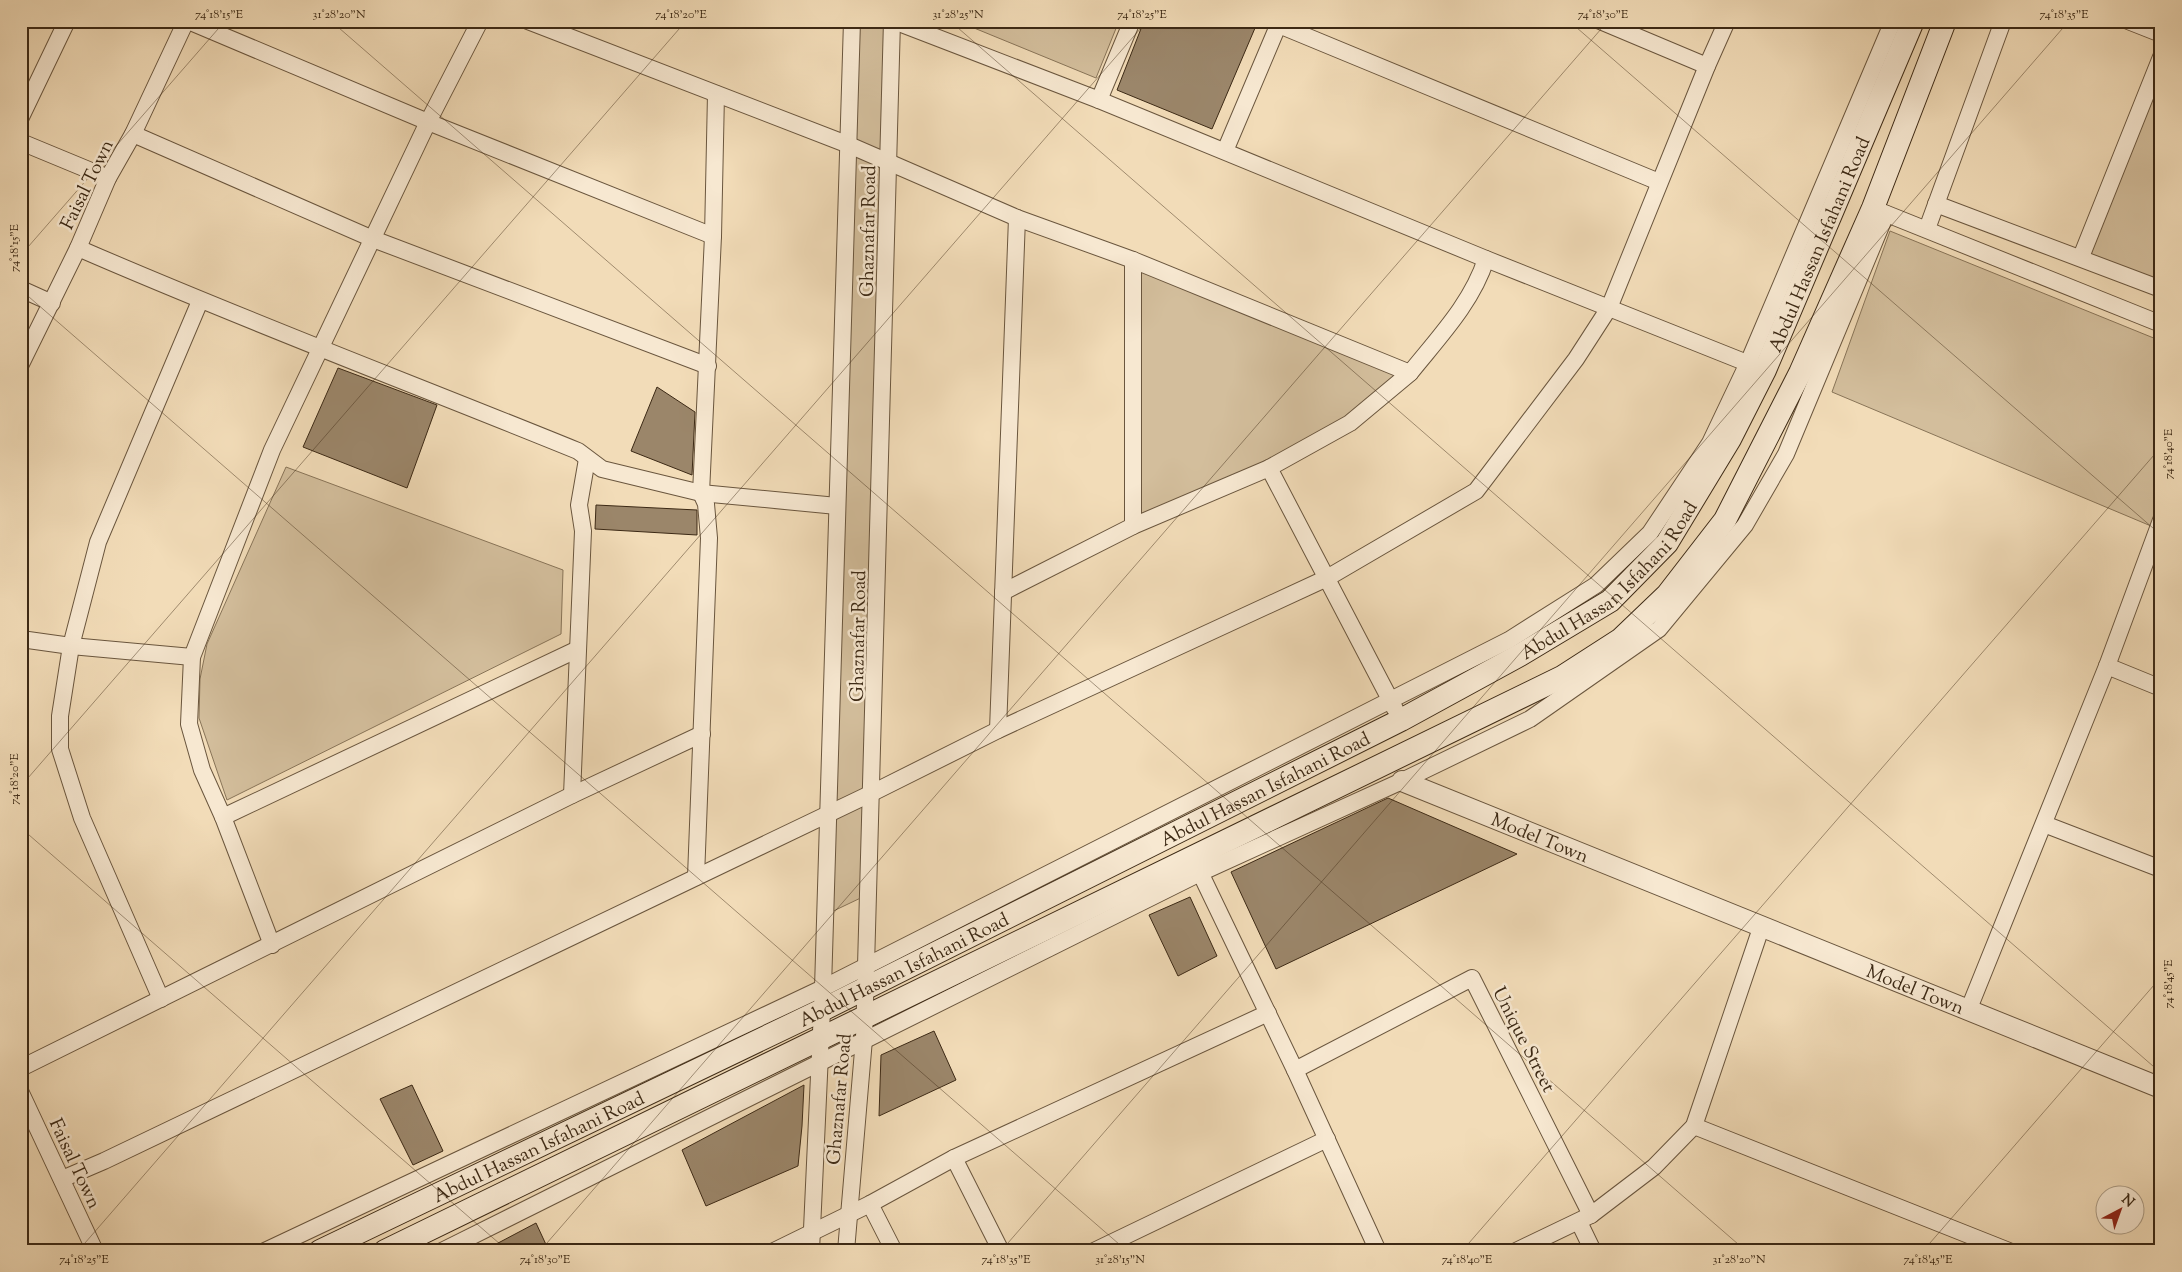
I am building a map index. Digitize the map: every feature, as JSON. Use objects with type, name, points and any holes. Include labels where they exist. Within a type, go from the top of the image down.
[{"type":"main road","name":"Abdul Hassan Isfahani Road","points":[[320,1251],[866,977],[1401,720],[1520,655],[1610,601],[1667,543],[1730,439],[1757,367],[1913,21]]},
{"type":"main road","name":"Abdul Hassan Isfahani Road","points":[[385,1251],[821,1039],[864,1028],[1196,865],[1562,677],[1621,639],[1667,595],[1725,520],[1880,211],[1945,21]]},
{"type":"street","points":[[21,118],[67,21]]},
{"type":"street","points":[[187,21],[428,122],[712,236]]},
{"type":"street","name":"Faisal Town","points":[[21,364],[78,248],[108,178],[133,134],[187,21]]},
{"type":"street","points":[[272,945],[202,770],[189,724],[192,657],[272,450],[428,122],[480,21]]},
{"type":"street","points":[[528,21],[849,145],[1016,218],[1132,260],[1410,373]]},
{"type":"street","name":"Ghaznafar Road","points":[[812,1251],[823,999],[852,21]]},
{"type":"street","points":[[893,21],[1099,100],[1486,259],[1757,367]]},
{"type":"street","name":"Ghaznafar Road","points":[[846,1251],[864,1028],[866,977],[893,21]]},
{"type":"street","points":[[1099,100],[1132,21]]},
{"type":"street","points":[[1600,21],[1707,66]]},
{"type":"street","points":[[62,1179],[113,1157],[872,793],[998,730],[1327,578],[1476,491],[1576,359],[1609,308],[1659,182],[1727,21]]},
{"type":"street","points":[[866,977],[1390,700],[1508,640],[1596,585],[1650,533],[1710,443],[1757,367],[1894,21]]},
{"type":"street","points":[[1927,229],[2004,21]]},
{"type":"street","points":[[2128,21],[2161,34]]},
{"type":"street","points":[[1225,151],[1280,23],[1659,182]]},
{"type":"street","points":[[2081,257],[2161,56]]},
{"type":"street","points":[[696,877],[709,538],[706,504],[701,493],[708,366],[716,94]]},
{"type":"street","points":[[133,134],[373,239],[708,366]]},
{"type":"street","points":[[21,142],[108,178]]},
{"type":"street","points":[[1936,204],[2081,257],[2161,289]]},
{"type":"street","points":[[1378,1251],[1296,1070],[1196,865],[1402,780],[1530,719],[1659,629],[1745,525],[1786,454],[1880,211],[2161,324]]},
{"type":"street","points":[[998,730],[1016,218]]},
{"type":"street","points":[[78,248],[200,301],[320,347],[578,451],[586,459],[602,469],[701,493],[837,506]]},
{"type":"street","points":[[1003,592],[1133,526],[1269,468],[1350,423],[1410,373],[1455,317],[1481,276],[1486,259]]},
{"type":"street","points":[[1132,260],[1133,526]]},
{"type":"street","points":[[21,289],[52,303]]},
{"type":"street","points":[[161,999],[82,818],[60,749],[60,716],[70,646],[98,542],[200,301]]},
{"type":"street","points":[[572,795],[576,650],[583,531],[579,505],[586,459]]},
{"type":"street","points":[[1269,468],[1401,720]]},
{"type":"street","name":"Model Town","points":[[1402,780],[1968,1011],[2107,666],[2161,520]]},
{"type":"street","points":[[21,639],[70,646],[192,657]]},
{"type":"street","points":[[222,817],[576,650]]},
{"type":"street","points":[[2107,666],[2161,688]]},
{"type":"street","points":[[21,1068],[572,795],[702,734]]},
{"type":"street","points":[[2044,824],[2161,869]]},
{"type":"street","points":[[1516,1251],[1585,1218],[1654,1167],[1694,1126],[1761,928]]},
{"type":"street","name":"Unique Street","points":[[1296,1070],[1472,978],[1585,1218]]},
{"type":"street","points":[[264,1251],[823,999]]},
{"type":"street","points":[[1968,1011],[2161,1088]]},
{"type":"street","points":[[774,1251],[870,1204],[954,1158],[1268,1013]]},
{"type":"street","points":[[442,1251],[820,1063],[864,1028]]},
{"type":"street","name":"Faisal Town","points":[[21,1093],[95,1251]]},
{"type":"street","points":[[1694,1126],[2004,1250]]},
{"type":"street","points":[[1094,1251],[1328,1139]]},
{"type":"street","points":[[954,1158],[1001,1251]]},
{"type":"street","points":[[870,1204],[894,1251]]},
{"type":"street","points":[[1585,1218],[1594,1251]]},
{"type":"shaded area","points":[[852,21],[889,21],[869,894],[825,915]]},
{"type":"shaded area","points":[[957,21],[1119,21],[1096,78]]},
{"type":"shaded area","points":[[2161,57],[2161,263],[2152,285],[2081,257]]},
{"type":"shaded area","points":[[1890,231],[2161,341],[2161,498],[2151,526],[1832,392]]},
{"type":"shaded area","points":[[1133,260],[1410,373],[1350,423],[1133,526]]},
{"type":"shaded area","points":[[286,467],[563,570],[561,634],[227,800],[199,718],[200,679],[207,644]]},
{"type":"building","points":[[1144,21],[1258,21],[1212,129],[1117,90]]},
{"type":"building","points":[[338,368],[437,405],[407,488],[303,447]]},
{"type":"building","points":[[657,387],[695,412],[692,475],[631,451]]},
{"type":"building","points":[[596,505],[697,510],[697,535],[595,529]]},
{"type":"building","points":[[1388,798],[1517,854],[1276,969],[1231,872]]},
{"type":"building","points":[[1190,897],[1217,956],[1178,976],[1149,915]]},
{"type":"building","points":[[934,1031],[956,1080],[879,1116],[881,1055]]},
{"type":"building","points":[[412,1085],[443,1151],[413,1165],[380,1099]]},
{"type":"building","points":[[804,1085],[798,1166],[706,1206],[682,1150]]},
{"type":"building","points":[[536,1223],[549,1251],[483,1251]]}]
